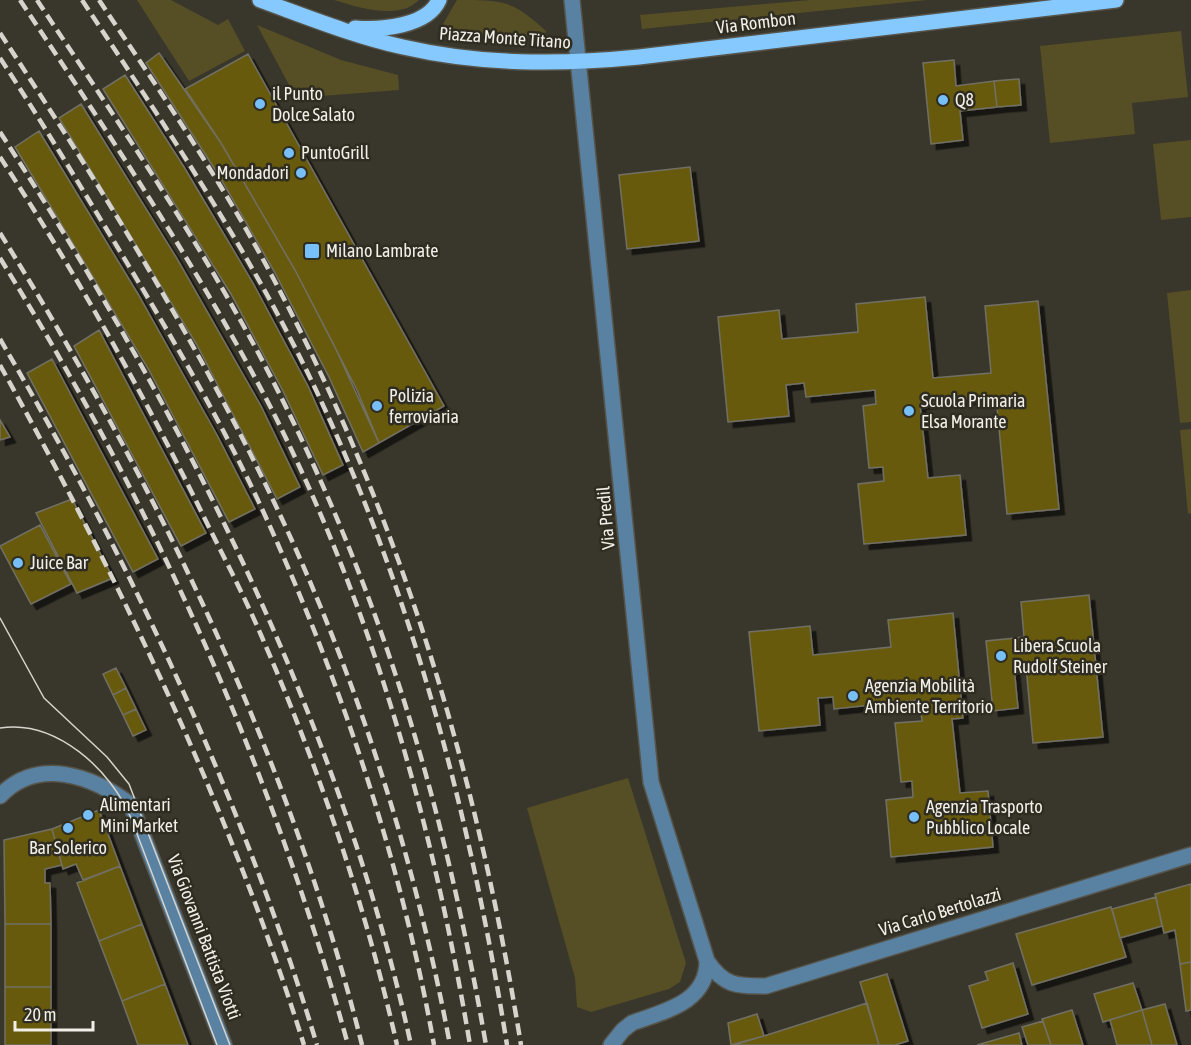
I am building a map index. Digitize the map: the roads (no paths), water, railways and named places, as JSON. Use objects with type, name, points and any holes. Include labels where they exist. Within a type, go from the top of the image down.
[{"type":"main road","name":"Piazza Monte Titano","points":[[260,0],[370,39],[436,54],[488,60],[579,63]]},
{"type":"main road","name":"Piazza Monte Titano","points":[[277,0],[300,15]]},
{"type":"main road","name":"Piazza Monte Titano","points":[[334,27],[389,28],[426,15],[439,0]]},
{"type":"main road","name":"Via Rombon","points":[[579,63],[1116,0]]},
{"type":"street","name":"Piazza Monte Titano","points":[[572,0],[579,63]]},
{"type":"street","name":"Via Predil","points":[[579,63],[651,782],[707,961]]},
{"type":"street","name":"Via Giovanni Battista Viotti","points":[[0,796],[24,779],[60,773],[98,784],[135,810],[224,1045]]},
{"type":"street","name":"Via Carlo Bertolazzi","points":[[707,961],[724,980],[739,987],[766,986],[1191,855]]},
{"type":"street","points":[[611,1045],[623,1029],[632,1023],[693,997],[704,983],[707,961]]},
{"type":"tram line","points":[[0,618],[44,698],[107,757],[129,784],[230,1045]]},
{"type":"tram line","points":[[0,728],[21,727],[61,740],[96,766],[110,782],[131,818],[217,1045]]},
{"type":"railway","points":[[20,0],[183,252],[243,355],[307,484],[340,561],[395,719],[438,880],[470,1045]]},
{"type":"railway","points":[[37,0],[167,198],[229,299],[284,403],[321,481],[354,560],[409,717],[452,878],[486,1045]]},
{"type":"railway","points":[[82,0],[235,238],[290,337],[350,466],[381,546],[434,709],[476,876],[507,1045]]},
{"type":"railway","points":[[99,0],[189,136],[252,240],[318,368],[360,461],[429,650],[457,746],[482,844],[521,1045]]},
{"type":"railway","points":[[0,33],[110,205],[179,322],[244,441],[304,567],[356,700],[401,836],[436,975],[450,1045]]},
{"type":"railway","points":[[0,58],[157,313],[230,444],[263,511],[318,640],[365,773],[404,908],[434,1045]]},
{"type":"railway","points":[[0,132],[67,238],[131,347],[191,458],[247,571],[297,686],[342,803],[380,923],[411,1045]]},
{"type":"railway","points":[[0,157],[80,286],[131,375],[254,619],[302,735],[339,837],[370,940],[397,1045]]},
{"type":"railway","points":[[0,233],[112,425],[164,524],[212,625],[257,728],[297,832],[332,938],[362,1045]]},
{"type":"railway","points":[[0,258],[108,445],[157,541],[202,639],[245,738],[283,839],[348,1045]]},
{"type":"railway","points":[[0,339],[94,508],[179,683],[254,862],[317,1045]]},
{"type":"railway","points":[[0,365],[88,530],[169,697],[242,869],[304,1045]]},
{"type":"place","name":"Q8","points":[[943,100]]},
{"type":"place","name":"il Punto Dolce Salato","points":[[260,104]]},
{"type":"place","name":"PuntoGrill","points":[[289,153]]},
{"type":"place","name":"Mondadori","points":[[301,173]]},
{"type":"place","name":"Milano Lambrate","points":[[312,251]]},
{"type":"place","name":"Polizia ferroviaria","points":[[377,406]]},
{"type":"place","name":"Scuola Primaria Elsa Morante","points":[[909,411]]},
{"type":"place","name":"Juice Bar","points":[[18,563]]},
{"type":"place","name":"Libera Scuola Rudolf Steiner","points":[[1001,656]]},
{"type":"place","name":"Agenzia Mobilità Ambiente Territorio","points":[[853,696]]},
{"type":"place","name":"Alimentari Mini Market","points":[[88,815]]},
{"type":"place","name":"Agenzia Trasporto Pubblico Locale","points":[[914,817]]},
{"type":"place","name":"Bar Solerico","points":[[68,828]]}]
